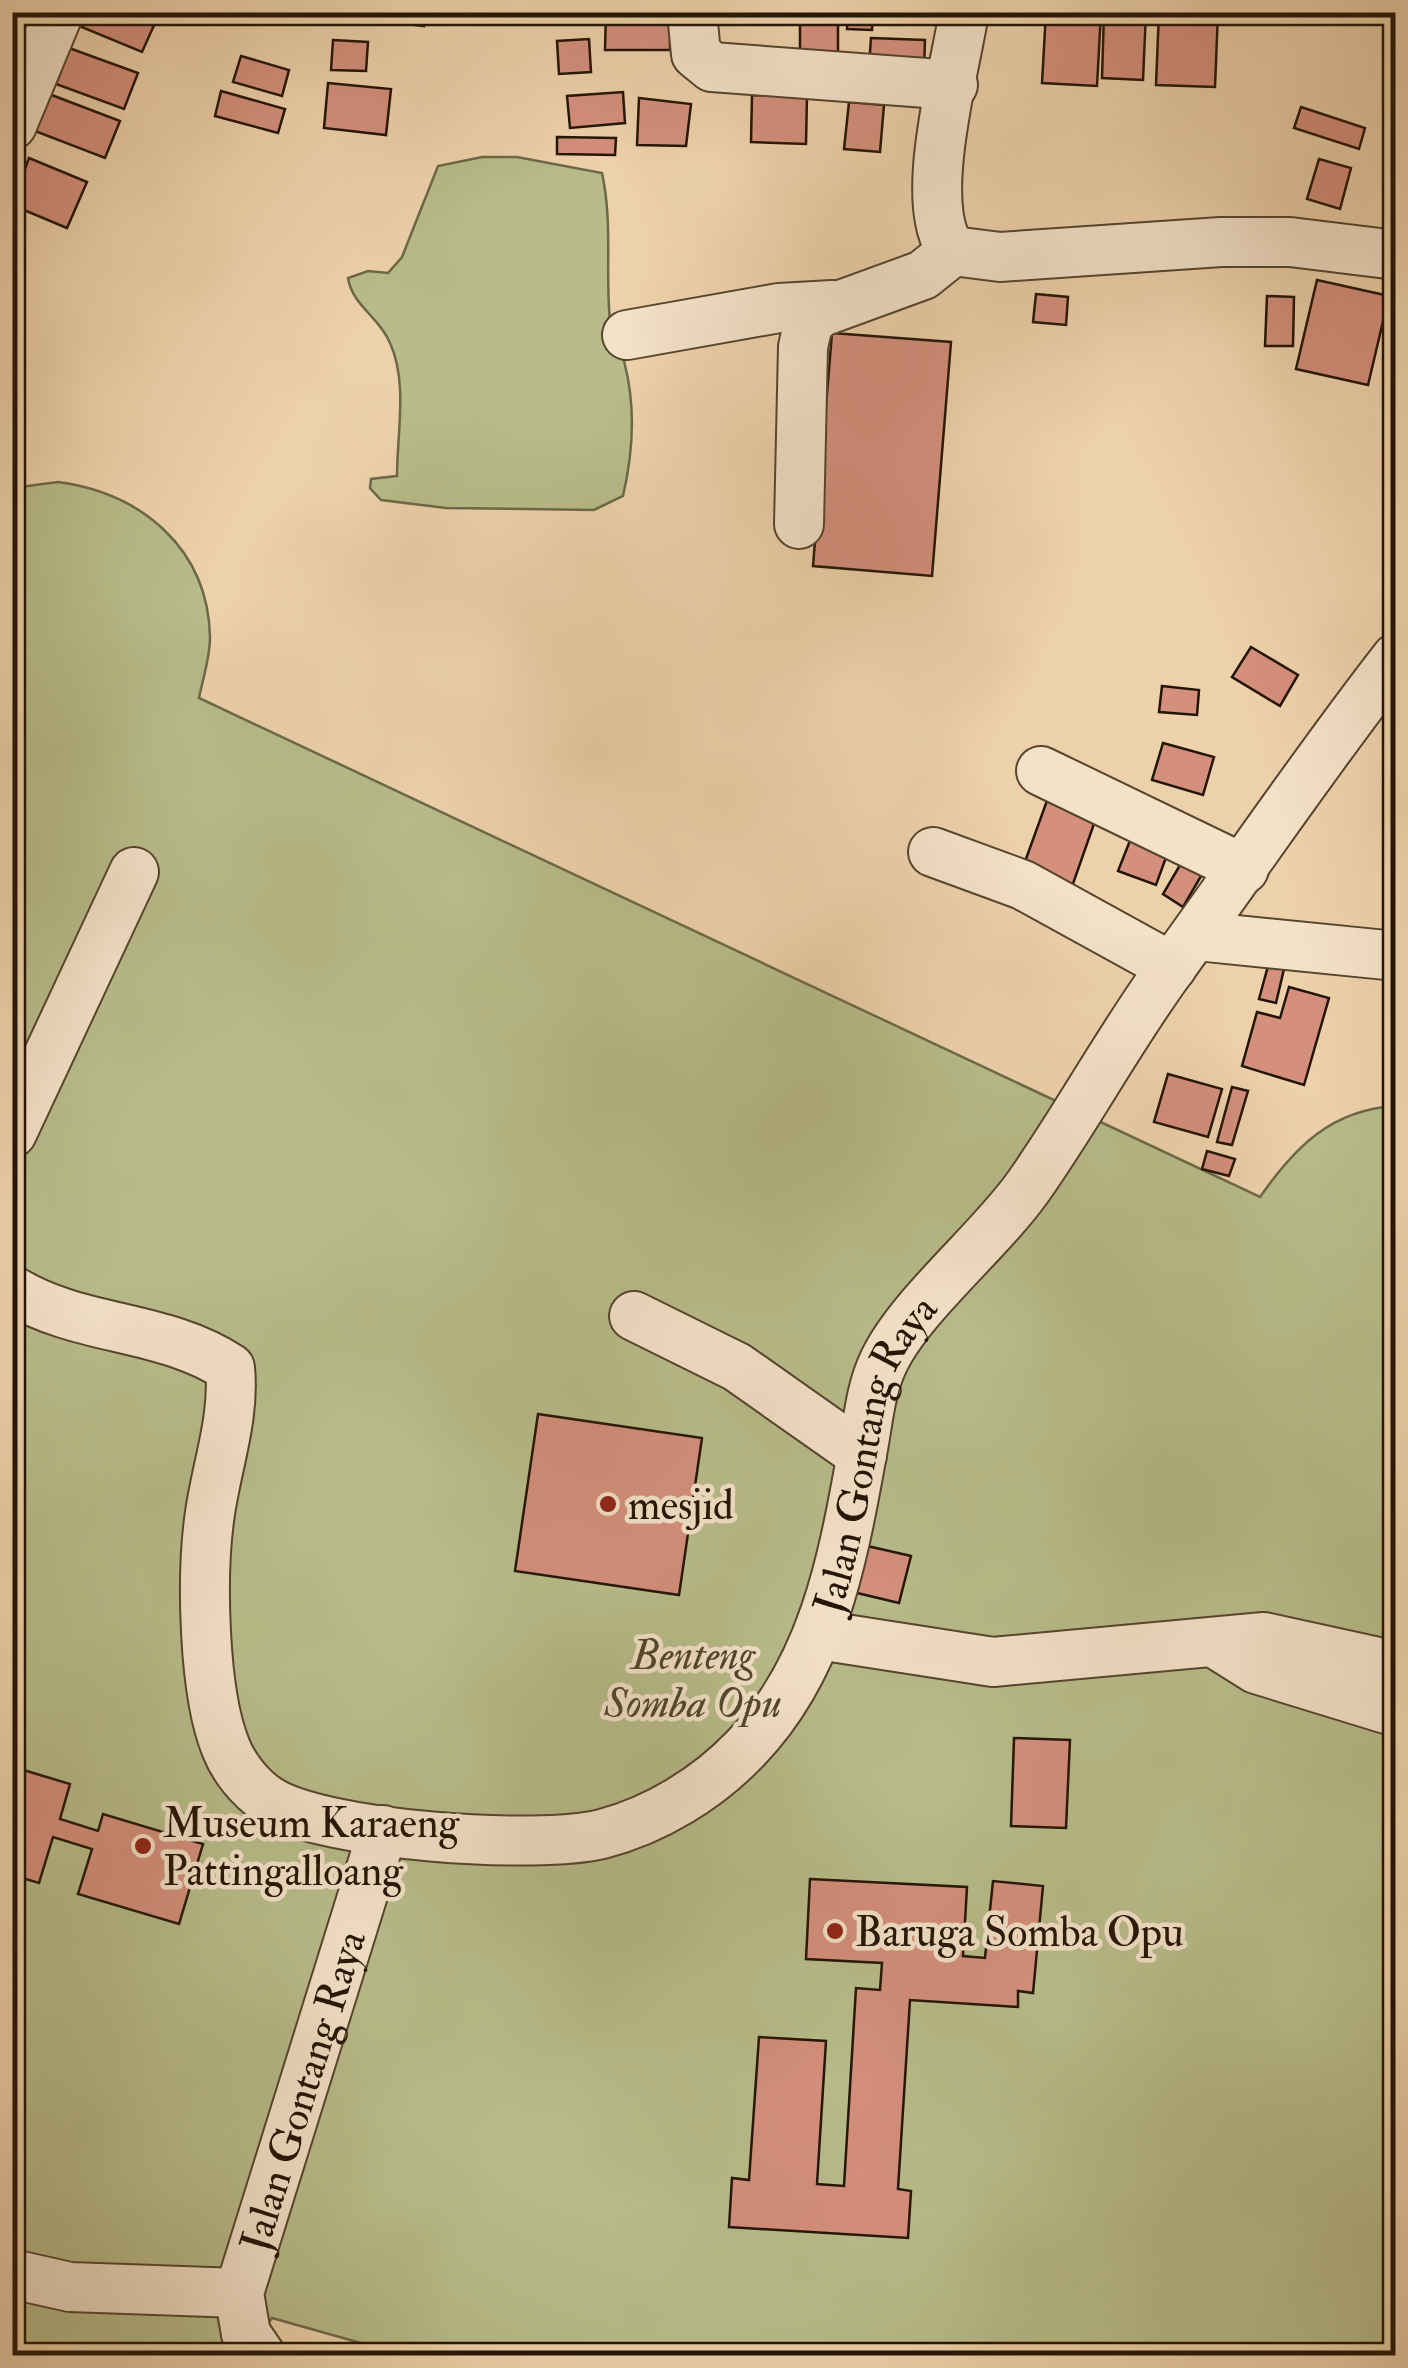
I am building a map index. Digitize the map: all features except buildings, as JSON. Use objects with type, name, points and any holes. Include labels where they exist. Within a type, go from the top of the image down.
[{"type":"street","points":[[12,125],[59,12]]},
{"type":"street","points":[[692,12],[696,54],[712,67],[953,85]]},
{"type":"street","points":[[953,252],[941,233],[937,192],[964,12]]},
{"type":"street","points":[[627,335],[779,308],[832,305],[923,275],[953,252],[1000,257],[1290,242],[1396,256]]},
{"type":"street","points":[[799,524],[803,347],[808,324],[832,305]]},
{"type":"street","name":"Jalan Gontang Raya","points":[[240,2293],[383,1830],[545,1840],[599,1834],[647,1818],[698,1789],[742,1753],[781,1709],[819,1635],[862,1456],[870,1399],[885,1358],[908,1325],[1026,1188],[1184,951],[1396,658]]},
{"type":"street","points":[[1041,771],[1244,869]]},
{"type":"street","points":[[933,852],[1184,951],[1396,956]]},
{"type":"street","points":[[17,1108],[134,872]]},
{"type":"street","points":[[12,1290],[73,1318],[203,1350],[230,1368],[233,1396],[204,1564],[209,1653],[225,1746],[252,1787],[272,1803],[306,1815],[383,1830]]},
{"type":"street","points":[[634,1316],[737,1367],[862,1456]]},
{"type":"street","points":[[819,1635],[992,1662],[1264,1637],[1396,1666]]},
{"type":"street","points":[[1214,1642],[1256,1669],[1396,1712]]},
{"type":"street","points":[[12,2274],[70,2287],[240,2293],[246,2334],[261,2356]]},
{"type":"green space","points":[[482,157],[517,157],[602,173],[610,321],[624,359],[632,431],[623,496],[594,510],[446,508],[381,500],[370,488],[371,479],[397,476],[399,374],[390,343],[355,296],[348,278],[368,271],[388,273],[402,257],[438,166]]},
{"type":"green space","name":"Benteng Somba Opu","points":[[58,482],[116,498],[142,512],[183,552],[206,605],[210,637],[199,698],[1260,1197],[1301,1147],[1333,1123],[1372,1109],[1395,1106],[1396,2355],[407,2356],[272,2318],[245,2355],[13,2355],[12,488]]},
{"type":"place","name":"mesjid","points":[[608,1504]]},
{"type":"place","name":"Museum Karaeng Pattingalloang","points":[[143,1846]]},
{"type":"place","name":"Baruga Somba Opu","points":[[835,1931]]}]
